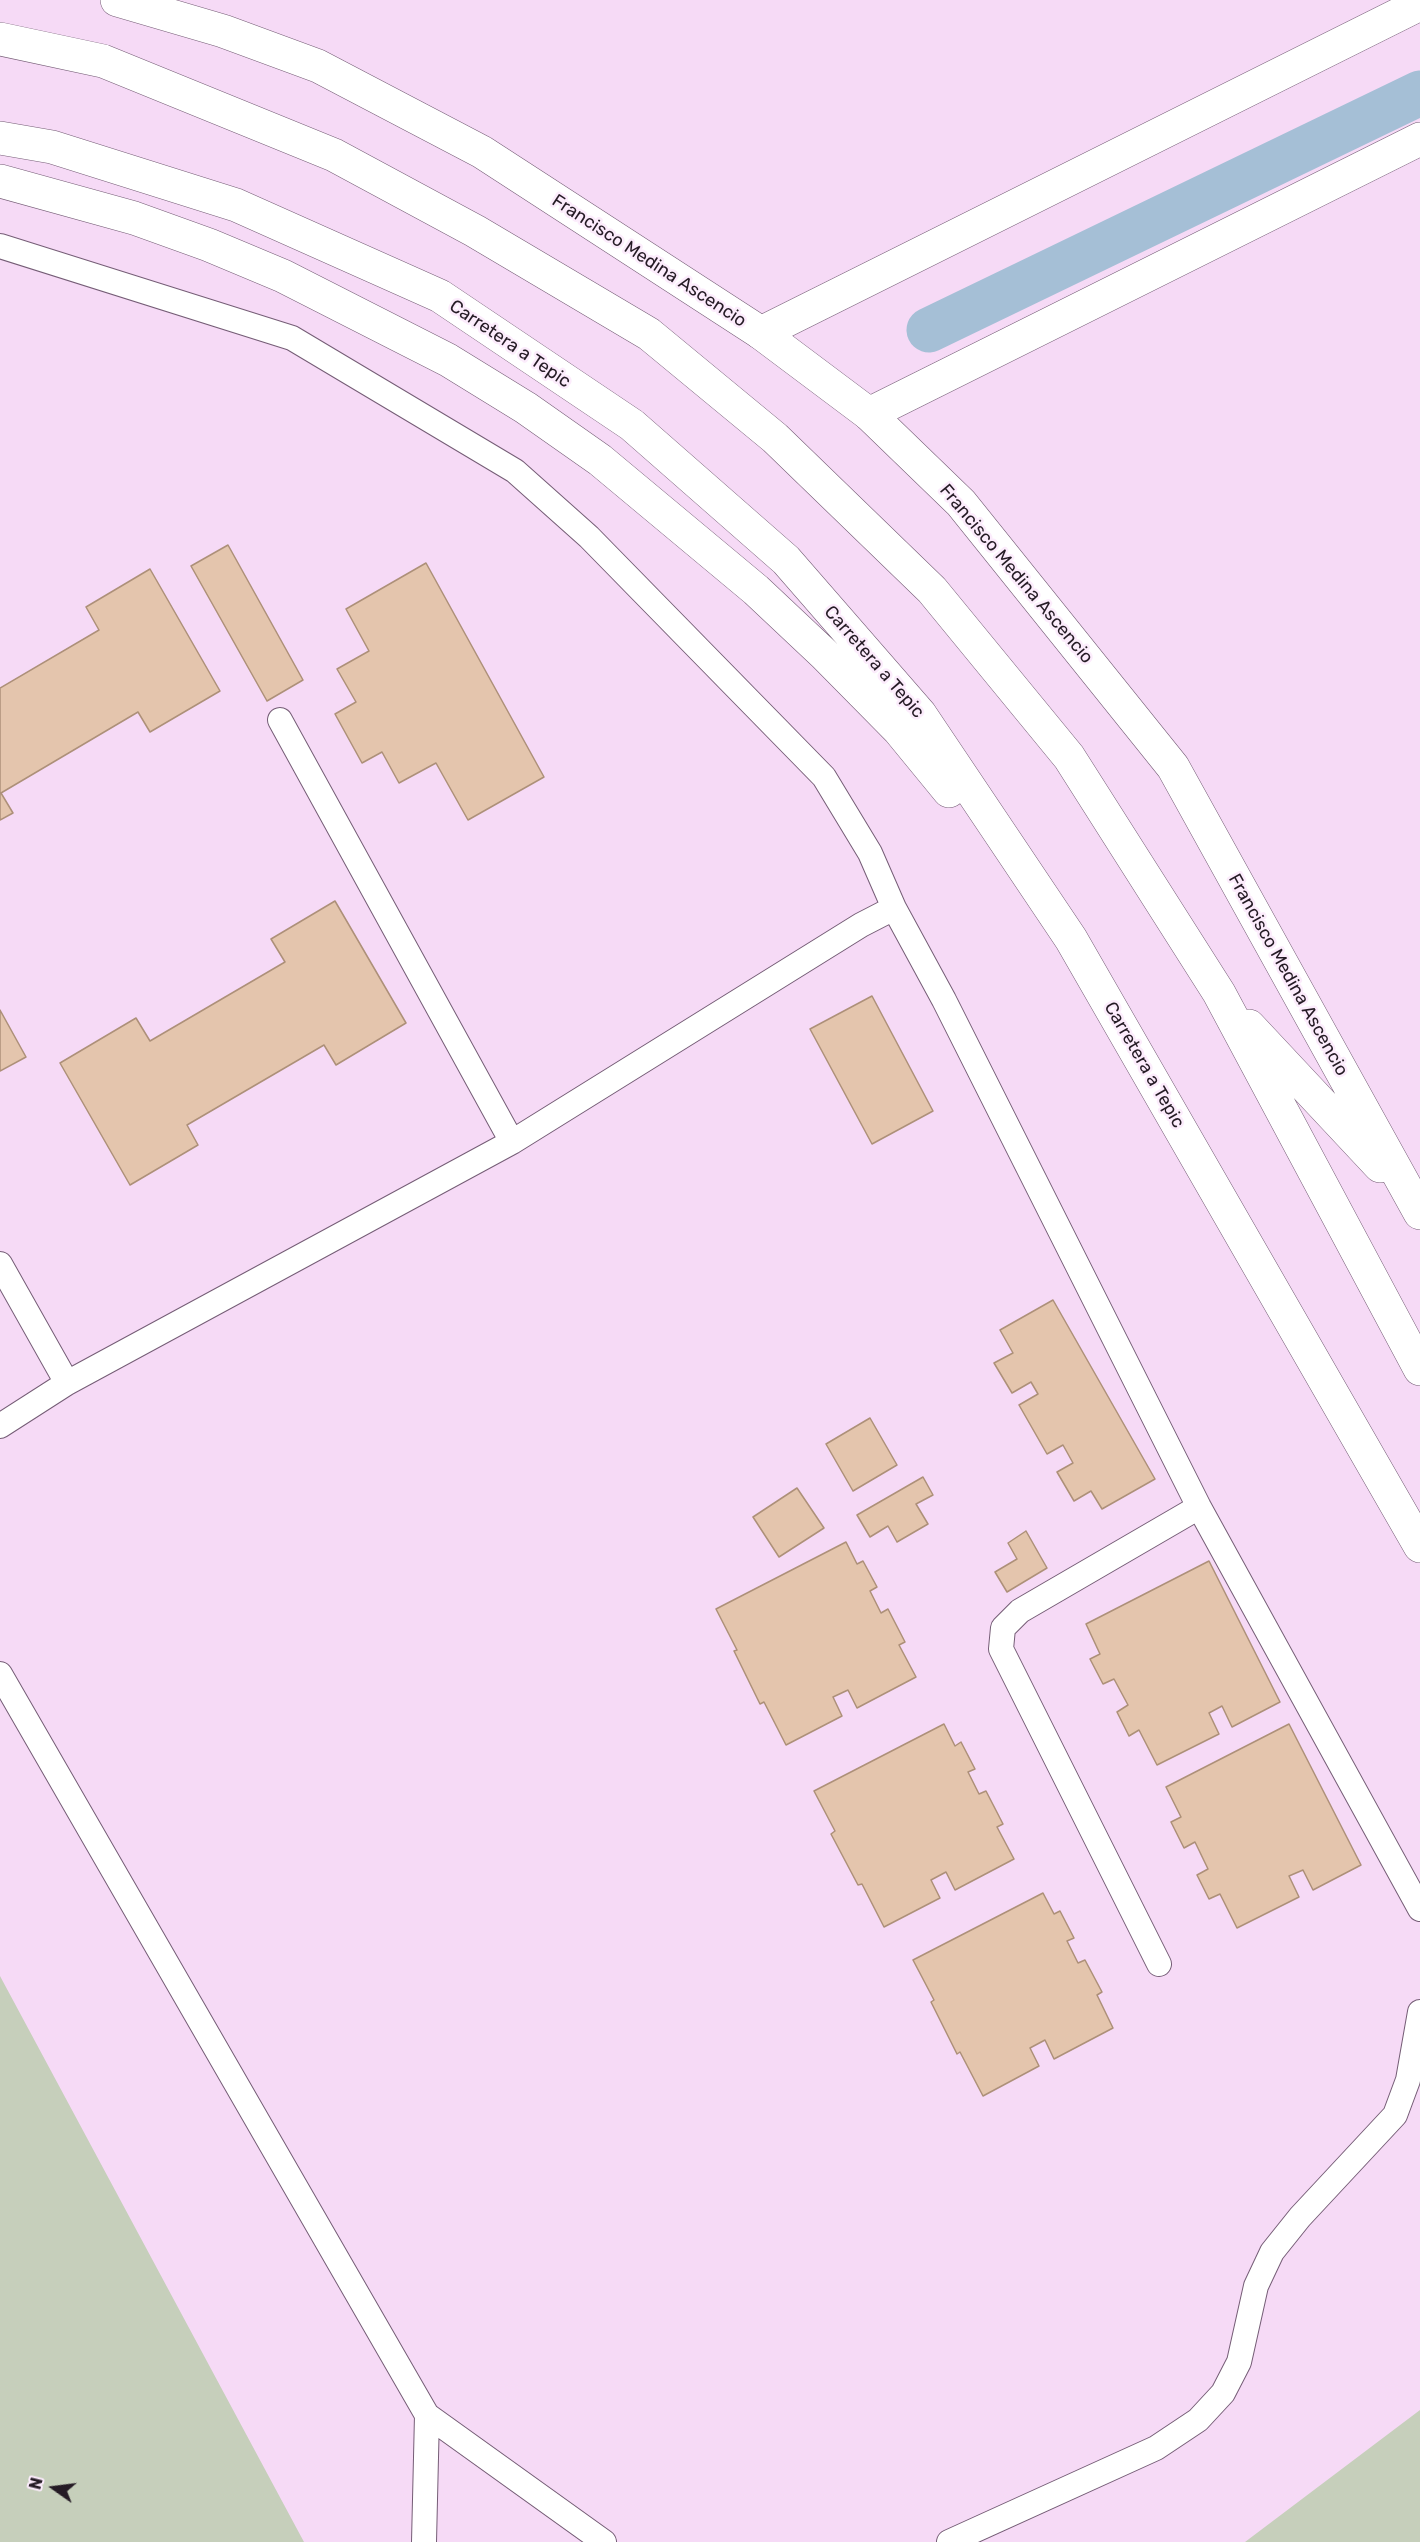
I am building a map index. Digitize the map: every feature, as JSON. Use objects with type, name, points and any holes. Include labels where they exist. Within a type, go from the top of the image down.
[{"type":"main road","name":"Francisco Medina Ascencio","points":[[117,0],[223,31],[318,66],[482,152],[760,333],[869,414],[961,503],[1173,767],[1417,1208]]},
{"type":"main road","points":[[760,333],[1420,4]]},
{"type":"main road","points":[[0,39],[103,61],[334,155],[475,231],[649,334],[775,438],[932,590],[1070,757],[1219,993],[1420,1369]]},
{"type":"main road","name":"Carretera a Tepic","points":[[0,138],[52,147],[236,206],[440,296],[632,425],[786,560],[920,714],[1071,939],[1420,1546]]},
{"type":"main road","points":[[869,414],[1420,139]]},
{"type":"main road","points":[[0,181],[118,213],[209,245],[323,295],[448,360],[526,408],[600,460],[756,590],[824,654],[899,730],[1071,939]]},
{"type":"main road","points":[[1219,993],[1417,1208]]},
{"type":"lane","points":[[0,246],[292,338],[515,471],[589,537],[824,777],[870,853],[894,908],[944,1000],[1199,1507],[1420,1909]]},
{"type":"lane","points":[[280,720],[512,1143]]},
{"type":"lane","points":[[0,1426],[67,1383],[512,1143],[851,931],[894,908]]},
{"type":"lane","points":[[0,1264],[67,1383]]},
{"type":"lane","points":[[1159,1964],[1001,1649],[1003,1628],[1020,1611],[1199,1507]]},
{"type":"lane","points":[[0,1674],[428,2415],[604,2542]]},
{"type":"lane","points":[[949,2542],[1156,2448],[1198,2420],[1223,2393],[1239,2362],[1257,2286],[1272,2252],[1300,2217],[1395,2115],[1408,2080],[1420,2013]]},
{"type":"lane","points":[[424,2542],[428,2415]]},
{"type":"green space","points":[[0,1976],[304,2542],[0,2542]]},
{"type":"green space","points":[[1420,2410],[1420,2542],[1245,2542]]},
{"type":"building","points":[[228,545],[303,680],[267,701],[191,566]]},
{"type":"building","points":[[426,563],[544,777],[468,820],[436,763],[399,783],[382,752],[362,763],[335,714],[356,702],[337,669],[369,651],[346,609]]},
{"type":"building","points":[[150,569],[220,691],[150,732],[138,712],[1,793],[13,813],[0,820],[0,688],[99,630],[86,607]]},
{"type":"building","points":[[335,901],[406,1023],[336,1065],[324,1045],[187,1125],[198,1145],[130,1185],[60,1063],[136,1018],[150,1041],[285,962],[271,939]]},
{"type":"building","points":[[872,996],[933,1111],[872,1144],[810,1029]]},
{"type":"building","points":[[0,1010],[26,1057],[0,1071]]},
{"type":"building","points":[[1053,1300],[1155,1479],[1102,1509],[1091,1491],[1074,1501],[1057,1472],[1073,1463],[1063,1445],[1047,1454],[1019,1405],[1038,1394],[1031,1382],[1012,1393],[994,1363],[1013,1353],[1000,1330]]},
{"type":"building","points":[[870,1418],[897,1465],[853,1491],[826,1444]]},
{"type":"building","points":[[923,1477],[933,1495],[916,1504],[928,1524],[897,1542],[888,1526],[870,1537],[857,1515]]},
{"type":"building","points":[[797,1488],[824,1528],[779,1557],[753,1517]]},
{"type":"building","points":[[1026,1531],[1047,1568],[1007,1592],[995,1572],[1017,1559],[1008,1543]]},
{"type":"building","points":[[846,1542],[857,1564],[863,1561],[877,1587],[870,1591],[881,1613],[888,1609],[905,1642],[899,1645],[916,1677],[857,1708],[848,1690],[833,1697],[842,1716],[786,1745],[764,1702],[760,1704],[734,1651],[737,1650],[716,1609]]},
{"type":"building","points":[[1209,1561],[1280,1702],[1232,1727],[1222,1706],[1209,1713],[1219,1734],[1157,1765],[1139,1730],[1129,1736],[1117,1712],[1128,1705],[1114,1679],[1103,1684],[1090,1659],[1100,1654],[1086,1624]]},
{"type":"building","points":[[944,1724],[955,1746],[961,1742],[975,1769],[968,1772],[979,1794],[986,1791],[1003,1824],[997,1827],[1014,1859],[955,1890],[946,1872],[931,1880],[940,1898],[884,1927],[862,1884],[858,1885],[831,1834],[835,1831],[814,1791]]},
{"type":"building","points":[[1289,1724],[1361,1865],[1313,1890],[1303,1870],[1289,1876],[1299,1897],[1237,1928],[1220,1894],[1209,1899],[1197,1875],[1208,1869],[1195,1842],[1184,1848],[1171,1822],[1181,1817],[1166,1787]]},
{"type":"building","points":[[1043,1893],[1054,1914],[1060,1911],[1074,1938],[1067,1941],[1078,1963],[1085,1960],[1102,1992],[1097,1995],[1113,2028],[1054,2059],[1045,2040],[1030,2048],[1039,2066],[983,2096],[960,2052],[957,2054],[931,2002],[934,2000],[913,1960]]},
{"type":"waterway","points":[[929,330],[1420,93]]}]
